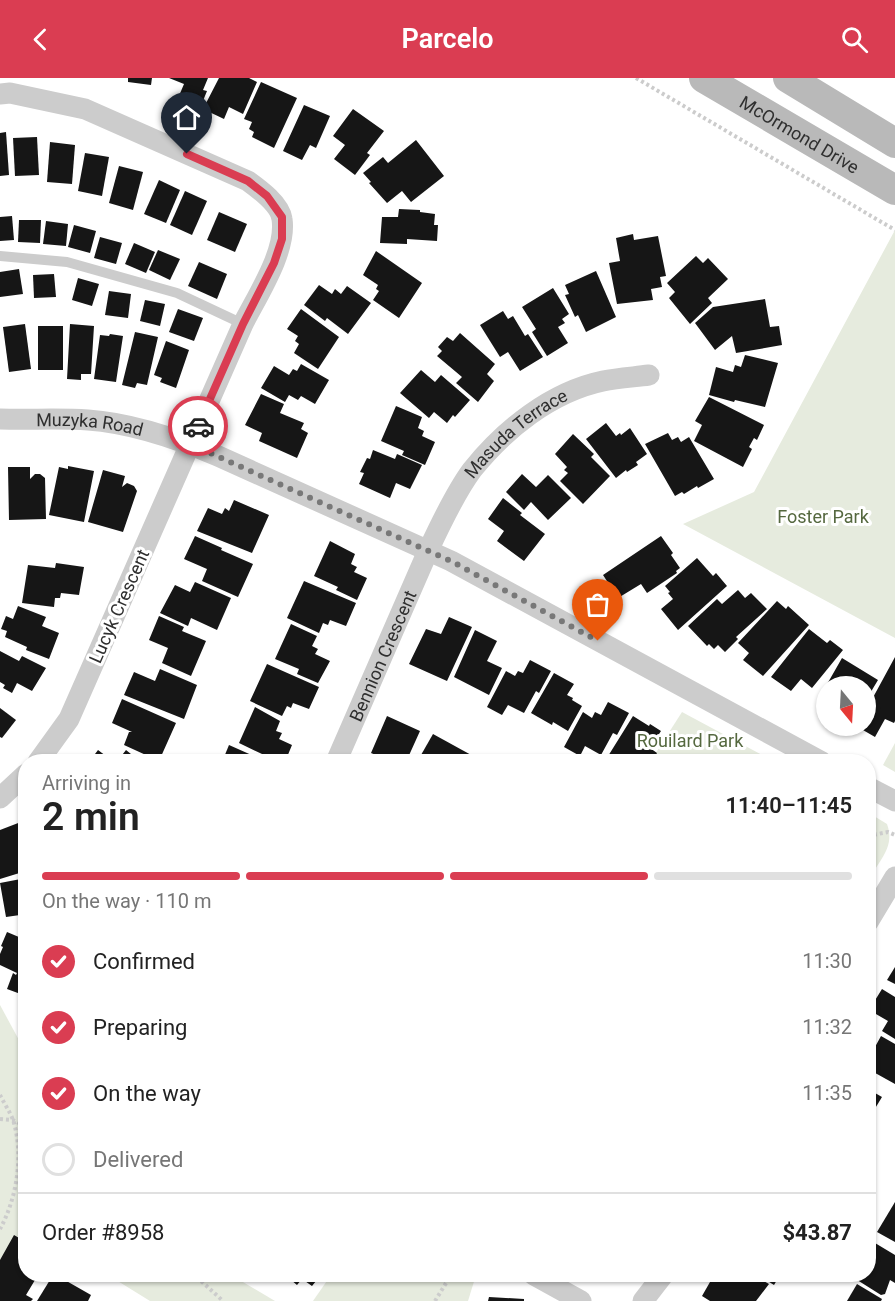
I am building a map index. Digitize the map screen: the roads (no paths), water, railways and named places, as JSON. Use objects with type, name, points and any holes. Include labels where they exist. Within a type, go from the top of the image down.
[{"type":"main road","name":"McOrmond Drive","points":[[704,78],[895,190]]},
{"type":"main road","points":[[788,78],[895,143]]},
{"type":"street","name":"Lucyk Crescent","points":[[0,94],[10,93],[85,109],[248,181],[267,196],[282,217],[282,239],[274,263],[243,324],[69,719],[44,754]]},
{"type":"street","name":"Masuda Terrace","points":[[428,551],[472,471],[503,437],[534,412],[569,393],[602,381],[649,375]]},
{"type":"street","name":"Muzyka Road","points":[[0,419],[90,420],[140,429],[190,444],[451,561],[807,754]]},
{"type":"street","name":"Bennion Crescent","points":[[339,754],[428,551]]},
{"type":"street","points":[[0,798],[18,781]]},
{"type":"street","points":[[876,791],[895,801]]},
{"type":"street","points":[[876,909],[895,877]]},
{"type":"street","points":[[547,1282],[581,1301]]},
{"type":"street","points":[[643,1301],[658,1282]]},
{"type":"lane","points":[[0,256],[67,262],[177,293],[243,324]]},
{"type":"park label","name":"Foster Park","points":[[823,516]]},
{"type":"park label","name":"Rouilard Park","points":[[690,740]]}]
